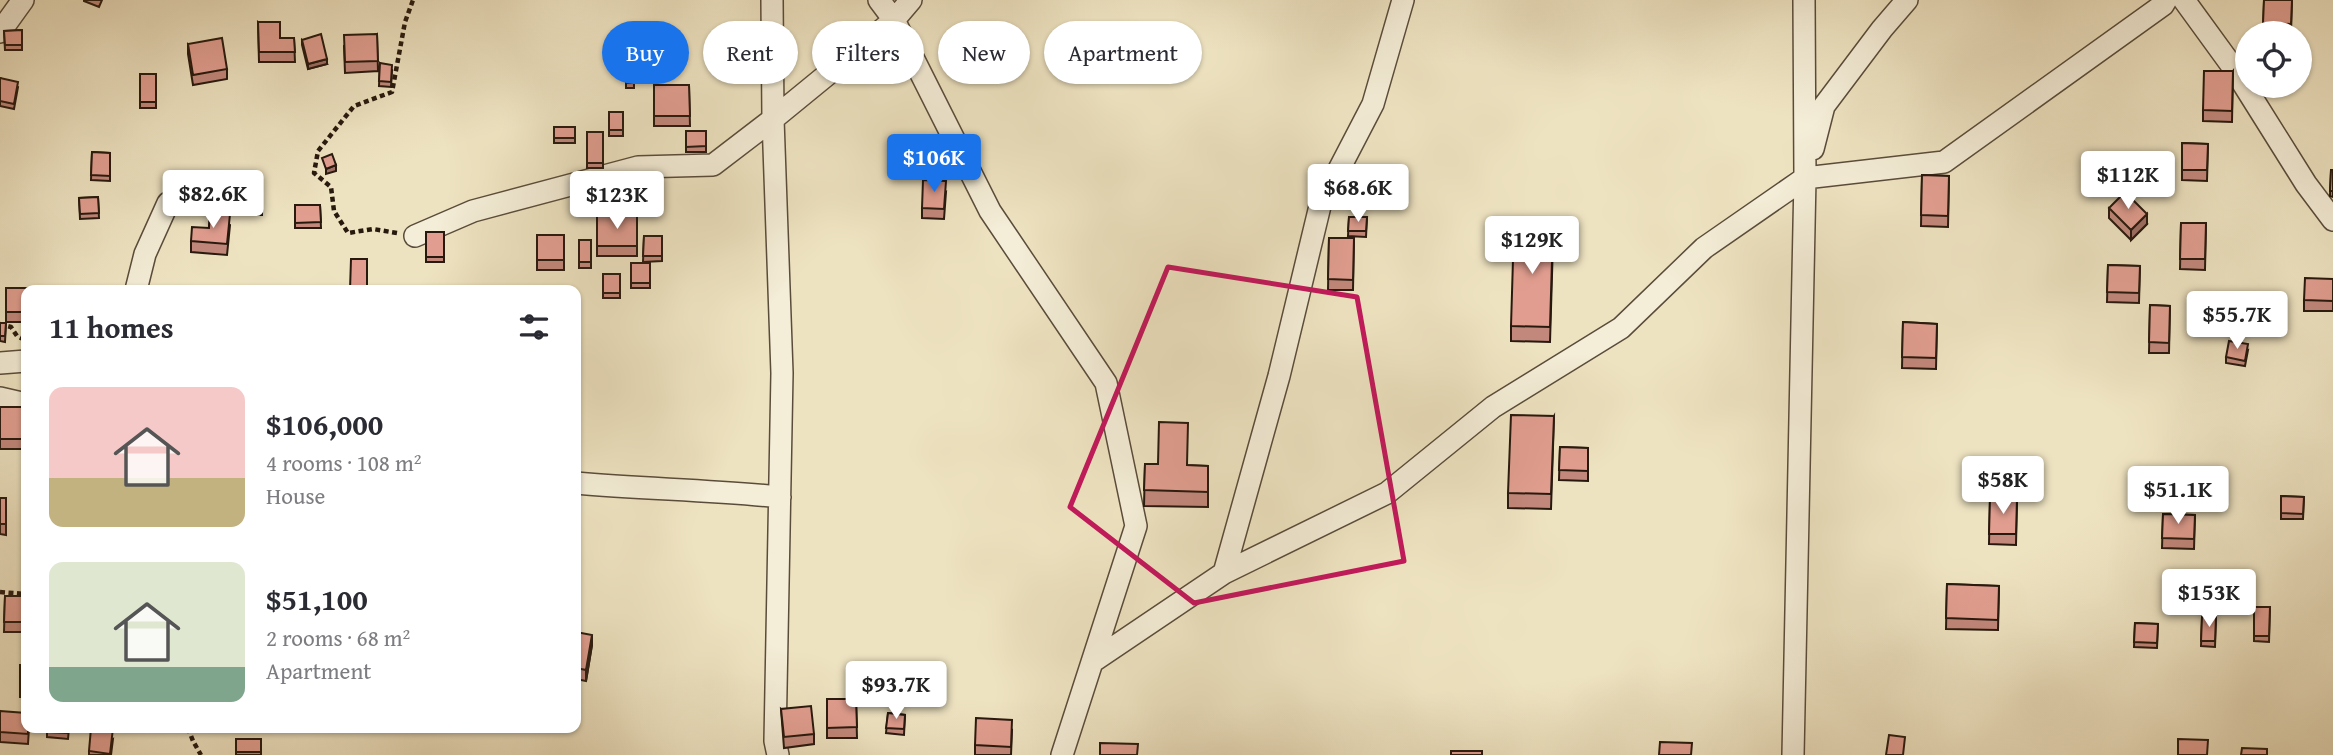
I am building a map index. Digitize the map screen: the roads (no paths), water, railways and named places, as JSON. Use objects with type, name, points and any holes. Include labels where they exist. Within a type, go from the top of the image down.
[{"type":"street","points":[[0,32],[23,0]]},
{"type":"street","points":[[772,0],[773,119],[782,373],[775,741],[778,755]]},
{"type":"street","points":[[879,0],[894,20],[990,211],[1106,383],[1136,526],[1062,755]]},
{"type":"street","points":[[415,236],[473,211],[638,167],[713,165],[894,20],[911,0]]},
{"type":"street","points":[[1224,573],[1279,376],[1320,206],[1373,104],[1403,0]]},
{"type":"street","points":[[1793,755],[1805,178],[1804,0]]},
{"type":"street","points":[[1805,178],[1824,106],[1907,0]]},
{"type":"street","points":[[1092,662],[1224,573],[1387,493],[1493,407],[1621,328],[1704,248],[1805,178],[1944,162],[2163,5],[2166,0]]},
{"type":"street","points":[[2184,0],[2232,66],[2306,184],[2333,220]]},
{"type":"street","points":[[136,285],[145,254],[168,203]]},
{"type":"street","points":[[0,363],[21,361]]},
{"type":"street","points":[[0,398],[21,403]]},
{"type":"street","points":[[581,483],[780,497]]}]
